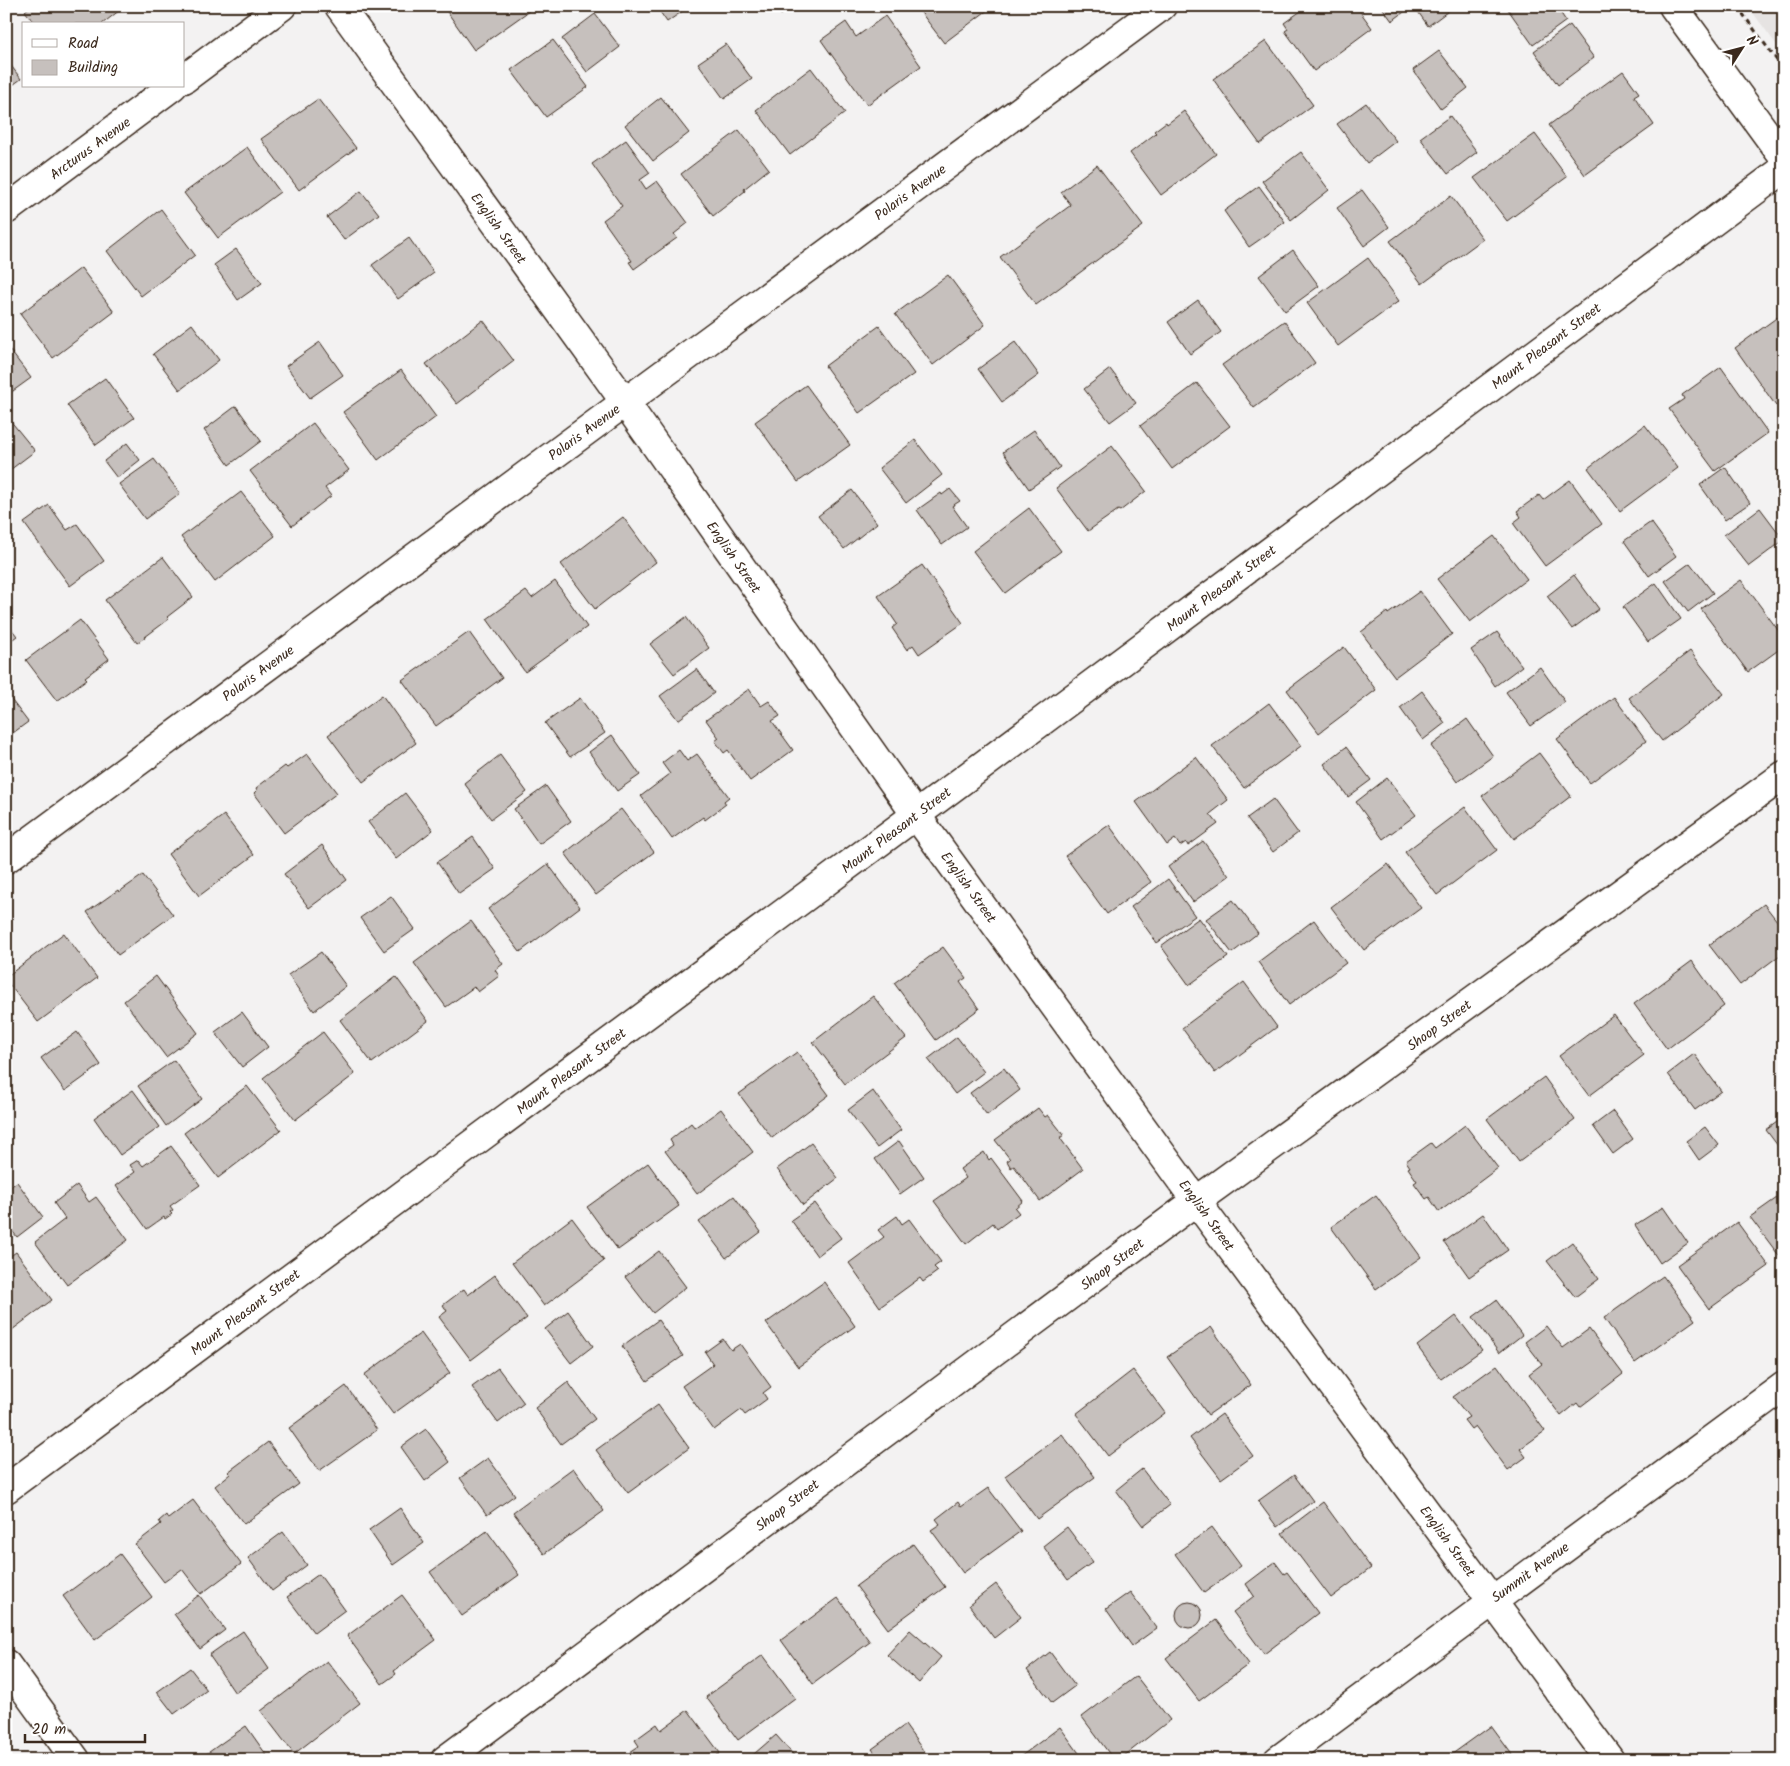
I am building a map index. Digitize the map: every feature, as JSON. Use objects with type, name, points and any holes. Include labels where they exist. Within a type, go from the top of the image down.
[{"type":"street","points":[[185,77],[282,6]]},
{"type":"street","name":"English Street","points":[[339,6],[625,402],[916,815],[1196,1201],[1610,1760]]},
{"type":"street","name":"Polaris Avenue","points":[[6,859],[1162,6]]},
{"type":"street","points":[[1673,6],[1784,158]]},
{"type":"street","name":"Arcturus Avenue","points":[[6,210],[170,88]]},
{"type":"street","name":"Mount Pleasant Street","points":[[6,1488],[916,815],[1784,169]]},
{"type":"street","name":"Shoop Street","points":[[445,1760],[1196,1201],[1784,774]]},
{"type":"street","name":"Summit Avenue","points":[[1278,1760],[1784,1386]]},
{"type":"street","points":[[6,1664],[76,1760]]},
{"type":"path","points":[[1737,6],[1784,70]]},
{"type":"shaded area","points":[[1748,6],[1784,6],[1784,55]]},
{"type":"building","points":[[31,6],[117,6],[120,10],[105,22],[33,22],[25,11]]},
{"type":"building","points":[[443,6],[526,6],[529,11],[474,50]]},
{"type":"building","points":[[656,6],[690,6],[667,22]]},
{"type":"building","points":[[774,6],[793,6],[781,15]]},
{"type":"building","points":[[916,6],[993,6],[944,43]]},
{"type":"building","points":[[1308,6],[1356,6],[1372,28],[1314,71],[1285,31],[1288,29],[1284,23]]},
{"type":"building","points":[[1381,6],[1412,6],[1392,21]]},
{"type":"building","points":[[1414,6],[1455,6],[1428,26]]},
{"type":"building","points":[[1509,6],[1556,6],[1566,21],[1533,45],[1507,8]]},
{"type":"building","points":[[595,14],[620,47],[587,72],[562,39]]},
{"type":"building","points":[[885,16],[921,66],[867,105],[821,40],[846,22],[856,37]]},
{"type":"building","points":[[1570,25],[1594,58],[1558,85],[1534,51]]},
{"type":"building","points":[[553,40],[588,87],[546,117],[511,70]]},
{"type":"building","points":[[1266,41],[1313,105],[1260,144],[1213,79]]},
{"type":"building","points":[[726,44],[752,79],[724,99],[698,63]]},
{"type":"building","points":[[1439,51],[1468,88],[1441,109],[1413,70]]},
{"type":"building","points":[[6,59],[21,79],[6,90]]},
{"type":"building","points":[[811,68],[845,113],[790,155],[756,110]]},
{"type":"building","points":[[1623,71],[1639,93],[1634,96],[1654,125],[1585,175],[1549,125]]},
{"type":"building","points":[[661,97],[689,133],[653,161],[625,125]]},
{"type":"building","points":[[318,99],[356,148],[299,190],[261,139]]},
{"type":"building","points":[[1366,103],[1396,141],[1367,163],[1337,124]]},
{"type":"building","points":[[1184,111],[1216,154],[1161,195],[1130,153],[1156,133],[1154,131]]},
{"type":"building","points":[[1450,116],[1477,152],[1448,174],[1420,138]]},
{"type":"building","points":[[739,130],[769,169],[713,216],[681,174]]},
{"type":"building","points":[[1535,134],[1567,177],[1507,221],[1474,178]]},
{"type":"building","points":[[626,140],[650,173],[640,180],[646,189],[657,181],[688,223],[674,234],[677,238],[634,269],[629,262],[632,261],[603,220],[622,206],[592,164]]},
{"type":"building","points":[[247,147],[280,192],[218,238],[184,193]]},
{"type":"building","points":[[1301,152],[1329,190],[1291,220],[1262,181]]},
{"type":"building","points":[[1097,165],[1143,226],[1036,305],[1000,257],[1071,205],[1061,192]]},
{"type":"building","points":[[1259,186],[1285,222],[1249,247],[1224,211]]},
{"type":"building","points":[[1362,190],[1389,227],[1364,246],[1337,208]]},
{"type":"building","points":[[361,191],[379,214],[344,240],[327,217]]},
{"type":"building","points":[[1451,196],[1483,239],[1422,284],[1390,241]]},
{"type":"building","points":[[161,209],[195,255],[141,296],[107,251]]},
{"type":"building","points":[[409,238],[434,273],[398,299],[372,265]]},
{"type":"building","points":[[236,249],[262,283],[238,300],[214,265]]},
{"type":"building","points":[[1293,250],[1319,286],[1285,311],[1259,276]]},
{"type":"building","points":[[1368,258],[1399,301],[1338,346],[1307,303]]},
{"type":"building","points":[[81,268],[114,312],[53,358],[20,314]]},
{"type":"building","points":[[948,275],[985,325],[933,365],[895,314]]},
{"type":"building","points":[[1198,300],[1221,332],[1190,354],[1168,322]]},
{"type":"building","points":[[1779,316],[1784,323],[1784,400],[1776,406],[1735,348]]},
{"type":"building","points":[[483,320],[514,361],[457,404],[426,364]]},
{"type":"building","points":[[1284,321],[1315,363],[1254,408],[1222,365]]},
{"type":"building","points":[[192,324],[219,360],[180,390],[153,354]]},
{"type":"building","points":[[879,326],[914,374],[859,413],[825,366]]},
{"type":"building","points":[[320,342],[343,375],[310,398],[286,366]]},
{"type":"building","points":[[1015,342],[1039,375],[1002,402],[978,369]]},
{"type":"building","points":[[6,345],[31,378],[6,396]]},
{"type":"building","points":[[1721,367],[1768,433],[1715,471],[1669,409],[1684,399],[1682,395]]},
{"type":"building","points":[[1110,369],[1136,403],[1110,422],[1084,389]]},
{"type":"building","points":[[401,370],[436,417],[378,460],[343,412]]},
{"type":"building","points":[[105,378],[134,418],[96,445],[67,405]]},
{"type":"building","points":[[1197,383],[1230,426],[1172,469],[1140,426]]},
{"type":"building","points":[[806,385],[850,445],[798,482],[755,422]]},
{"type":"building","points":[[236,406],[261,441],[229,465],[204,430]]},
{"type":"building","points":[[9,419],[35,451],[6,473],[6,421]]},
{"type":"building","points":[[313,423],[349,470],[325,488],[331,496],[292,526],[250,471]]},
{"type":"building","points":[[1645,425],[1678,468],[1620,511],[1588,468]]},
{"type":"building","points":[[1034,430],[1060,467],[1029,489],[1003,452]]},
{"type":"building","points":[[915,440],[942,475],[906,503],[879,468]]},
{"type":"building","points":[[127,443],[140,460],[117,478],[104,461]]},
{"type":"building","points":[[1112,446],[1146,491],[1120,511],[1118,510],[1088,531],[1056,488]]},
{"type":"building","points":[[154,459],[180,493],[145,519],[119,484]]},
{"type":"building","points":[[1725,467],[1750,503],[1725,520],[1700,485]]},
{"type":"building","points":[[1570,480],[1602,524],[1545,566],[1513,523],[1521,517],[1517,511],[1539,495],[1543,500]]},
{"type":"building","points":[[950,489],[960,501],[952,506],[967,527],[942,545],[917,510]]},
{"type":"building","points":[[852,490],[877,523],[844,549],[818,516]]},
{"type":"building","points":[[241,492],[275,536],[215,582],[181,537]]},
{"type":"building","points":[[49,505],[67,530],[77,524],[104,561],[70,586],[24,523]]},
{"type":"building","points":[[1029,508],[1061,551],[1005,593],[973,551]]},
{"type":"building","points":[[1760,508],[1784,540],[1749,566],[1724,535]]},
{"type":"building","points":[[623,517],[656,562],[595,609],[561,564]]},
{"type":"building","points":[[1651,522],[1676,556],[1649,576],[1624,541]]},
{"type":"building","points":[[1494,536],[1527,579],[1470,622],[1437,579]]},
{"type":"building","points":[[163,557],[193,597],[167,617],[169,619],[137,643],[105,600]]},
{"type":"building","points":[[1690,563],[1713,593],[1688,612],[1665,581]]},
{"type":"building","points":[[922,565],[963,623],[919,654],[913,645],[907,650],[892,628],[897,624],[878,596]]},
{"type":"building","points":[[1574,575],[1599,609],[1572,629],[1547,596]]},
{"type":"building","points":[[1741,580],[1784,638],[1784,646],[1748,672],[1701,609]]},
{"type":"building","points":[[555,581],[587,627],[525,672],[487,619],[526,591],[532,598]]},
{"type":"building","points":[[1656,583],[1681,619],[1648,642],[1623,607]]},
{"type":"building","points":[[1420,591],[1452,634],[1395,677],[1361,632],[1387,612],[1388,614]]},
{"type":"building","points":[[686,617],[709,648],[674,674],[650,644]]},
{"type":"building","points":[[80,620],[109,659],[85,677],[87,679],[57,701],[26,660]]},
{"type":"building","points":[[6,622],[17,636],[6,644]]},
{"type":"building","points":[[469,632],[502,678],[436,726],[402,680]]},
{"type":"building","points":[[1497,632],[1522,666],[1495,686],[1471,650]]},
{"type":"building","points":[[1344,647],[1376,690],[1319,733],[1287,690]]},
{"type":"building","points":[[1690,651],[1724,694],[1662,741],[1629,698]]},
{"type":"building","points":[[1540,667],[1565,702],[1531,726],[1506,692]]},
{"type":"building","points":[[697,669],[714,693],[678,720],[660,696]]},
{"type":"building","points":[[749,689],[761,706],[769,701],[780,716],[772,721],[793,750],[750,781],[728,750],[724,753],[715,741],[719,738],[706,720]]},
{"type":"building","points":[[1422,691],[1445,723],[1423,740],[1400,708]]},
{"type":"building","points":[[6,693],[28,722],[6,738]]},
{"type":"building","points":[[382,695],[416,743],[363,782],[328,735]]},
{"type":"building","points":[[1614,697],[1646,741],[1590,783],[1557,739]]},
{"type":"building","points":[[580,698],[605,733],[570,757],[545,723]]},
{"type":"building","points":[[1269,703],[1301,746],[1244,788],[1212,746]]},
{"type":"building","points":[[1467,719],[1493,756],[1457,782],[1431,746]]},
{"type":"building","points":[[612,735],[640,775],[617,791],[589,752]]},
{"type":"building","points":[[1346,747],[1371,780],[1348,797],[1324,764]]},
{"type":"building","points":[[679,750],[687,761],[697,754],[729,797],[724,801],[726,804],[705,820],[703,817],[672,839],[641,796],[670,774],[662,763]]},
{"type":"building","points":[[1539,753],[1571,796],[1514,839],[1482,796]]},
{"type":"building","points":[[307,754],[337,793],[284,833],[254,793],[257,790],[256,788],[285,766],[287,768]]},
{"type":"building","points":[[500,755],[527,792],[491,819],[464,783]]},
{"type":"building","points":[[1196,757],[1228,800],[1210,814],[1218,824],[1188,846],[1186,842],[1180,846],[1175,839],[1167,845],[1136,802]]},
{"type":"building","points":[[1387,778],[1416,815],[1383,839],[1356,802]]},
{"type":"building","points":[[546,786],[571,821],[539,844],[514,809]]},
{"type":"building","points":[[405,793],[433,830],[396,859],[368,822]]},
{"type":"building","points":[[1273,799],[1298,833],[1273,852],[1247,818]]},
{"type":"building","points":[[1465,807],[1497,850],[1437,895],[1405,852]]},
{"type":"building","points":[[621,809],[654,852],[596,895],[565,853]]},
{"type":"building","points":[[224,815],[254,855],[199,896],[168,854]]},
{"type":"building","points":[[1109,825],[1151,882],[1107,914],[1065,856]]},
{"type":"building","points":[[473,837],[495,869],[459,894],[437,862]]},
{"type":"building","points":[[1203,841],[1229,876],[1193,902],[1168,867]]},
{"type":"building","points":[[322,845],[347,880],[309,908],[284,874]]},
{"type":"building","points":[[548,864],[580,907],[520,952],[488,909]]},
{"type":"building","points":[[1388,864],[1421,908],[1364,950],[1331,907]]},
{"type":"building","points":[[143,875],[173,915],[118,955],[87,912]]},
{"type":"building","points":[[1168,879],[1195,916],[1157,943],[1131,907]]},
{"type":"building","points":[[391,896],[415,929],[384,951],[360,918]]},
{"type":"building","points":[[1233,900],[1258,933],[1232,953],[1206,919]]},
{"type":"building","points":[[1764,904],[1784,930],[1784,952],[1740,985],[1709,945]]},
{"type":"building","points":[[1199,918],[1228,957],[1189,985],[1161,946]]},
{"type":"building","points":[[1314,920],[1346,963],[1289,1005],[1258,962]]},
{"type":"building","points":[[471,921],[503,964],[495,970],[499,976],[478,992],[474,987],[446,1007],[414,963]]},
{"type":"building","points":[[64,933],[97,978],[38,1022],[6,980],[6,977]]},
{"type":"building","points":[[943,947],[966,978],[960,982],[979,1009],[936,1040],[894,983]]},
{"type":"building","points":[[321,952],[346,986],[314,1011],[288,975]]},
{"type":"building","points":[[1692,961],[1724,1006],[1667,1049],[1634,1004]]},
{"type":"building","points":[[156,976],[198,1033],[166,1057],[124,1001]]},
{"type":"building","points":[[396,977],[428,1021],[372,1063],[340,1020]]},
{"type":"building","points":[[1244,982],[1277,1027],[1215,1073],[1182,1028]]},
{"type":"building","points":[[873,996],[906,1038],[845,1084],[813,1042]]},
{"type":"building","points":[[242,1012],[268,1047],[242,1067],[215,1032]]},
{"type":"building","points":[[1614,1015],[1644,1055],[1589,1096],[1559,1056]]},
{"type":"building","points":[[77,1032],[101,1065],[65,1091],[41,1058]]},
{"type":"building","points":[[323,1032],[355,1074],[295,1120],[263,1078]]},
{"type":"building","points":[[957,1037],[984,1072],[955,1094],[928,1059]]},
{"type":"building","points":[[797,1052],[829,1095],[772,1138],[739,1094]]},
{"type":"building","points":[[1694,1054],[1721,1091],[1695,1110],[1668,1074]]},
{"type":"building","points":[[174,1060],[202,1099],[166,1126],[138,1086]]},
{"type":"building","points":[[1004,1068],[1020,1090],[987,1115],[970,1093]]},
{"type":"building","points":[[1544,1077],[1575,1120],[1519,1162],[1487,1119]]},
{"type":"building","points":[[247,1086],[281,1130],[218,1178],[184,1133]]},
{"type":"building","points":[[133,1090],[160,1127],[120,1155],[94,1118]]},
{"type":"building","points":[[873,1091],[901,1130],[877,1148],[848,1110]]},
{"type":"building","points":[[1038,1108],[1045,1117],[1048,1115],[1064,1135],[1060,1138],[1083,1169],[1040,1201],[1014,1166],[1011,1168],[1007,1161],[1010,1159],[995,1140]]},
{"type":"building","points":[[721,1109],[753,1152],[697,1194],[665,1151],[673,1145],[670,1140],[691,1123],[695,1128]]},
{"type":"building","points":[[1613,1111],[1633,1139],[1613,1154],[1593,1126]]},
{"type":"building","points":[[1784,1117],[1784,1154],[1766,1130]]},
{"type":"building","points":[[1465,1125],[1498,1168],[1439,1212],[1429,1197],[1426,1199],[1414,1183],[1417,1181],[1408,1168],[1410,1167],[1406,1161],[1431,1143],[1435,1148]]},
{"type":"building","points":[[1705,1127],[1719,1145],[1699,1160],[1686,1141]]},
{"type":"building","points":[[899,1141],[924,1177],[900,1194],[875,1159]]},
{"type":"building","points":[[811,1143],[838,1178],[803,1205],[777,1169]]},
{"type":"building","points":[[171,1146],[200,1185],[170,1206],[173,1210],[170,1212],[172,1214],[165,1219],[164,1217],[147,1229],[116,1186],[135,1172],[130,1165],[138,1160],[143,1166]]},
{"type":"building","points":[[984,1152],[989,1160],[991,1158],[1023,1201],[1015,1208],[1019,1213],[997,1229],[993,1223],[966,1244],[934,1201],[966,1178],[960,1169]]},
{"type":"building","points":[[648,1163],[679,1206],[618,1250],[587,1207]]},
{"type":"building","points":[[17,1182],[43,1217],[17,1237],[6,1223],[6,1190]]},
{"type":"building","points":[[77,1185],[89,1202],[96,1197],[128,1240],[67,1285],[35,1242],[65,1219],[54,1203]]},
{"type":"building","points":[[1784,1193],[1784,1255],[1780,1257],[1750,1217]]},
{"type":"building","points":[[1376,1195],[1421,1257],[1376,1289],[1331,1227]]},
{"type":"building","points":[[734,1196],[761,1232],[726,1258],[699,1222]]},
{"type":"building","points":[[815,1203],[841,1238],[817,1256],[791,1220]]},
{"type":"building","points":[[1663,1207],[1688,1243],[1660,1263],[1635,1225]]},
{"type":"building","points":[[1483,1214],[1508,1250],[1469,1277],[1444,1242]]},
{"type":"building","points":[[897,1216],[902,1224],[909,1219],[941,1262],[934,1267],[938,1271],[923,1282],[920,1278],[880,1307],[849,1263],[884,1237],[878,1230]]},
{"type":"building","points":[[572,1218],[604,1261],[544,1306],[512,1263]]},
{"type":"building","points":[[1737,1222],[1769,1266],[1709,1309],[1677,1265]]},
{"type":"building","points":[[1572,1242],[1599,1279],[1575,1297],[1547,1261]]},
{"type":"building","points":[[659,1251],[686,1287],[653,1313],[625,1277]]},
{"type":"building","points":[[16,1252],[52,1300],[12,1330],[10,1327],[6,1329],[6,1259]]},
{"type":"building","points":[[495,1275],[527,1318],[471,1360],[439,1317],[447,1311],[443,1305],[464,1289],[468,1295]]},
{"type":"building","points":[[1663,1276],[1695,1320],[1635,1363],[1604,1318]]},
{"type":"building","points":[[824,1282],[855,1326],[798,1367],[766,1323]]},
{"type":"building","points":[[1496,1300],[1522,1335],[1499,1353],[1473,1317]]},
{"type":"building","points":[[568,1311],[593,1346],[571,1363],[545,1329]]},
{"type":"building","points":[[1456,1316],[1482,1350],[1441,1379],[1417,1346]]},
{"type":"building","points":[[658,1320],[683,1356],[647,1381],[622,1346]]},
{"type":"building","points":[[1546,1326],[1563,1348],[1589,1329],[1623,1374],[1580,1407],[1577,1403],[1561,1416],[1529,1374],[1542,1364],[1525,1342]]},
{"type":"building","points":[[1211,1327],[1251,1385],[1208,1415],[1167,1357]]},
{"type":"building","points":[[421,1333],[450,1373],[393,1414],[364,1375]]},
{"type":"building","points":[[723,1339],[731,1350],[740,1344],[771,1387],[763,1393],[767,1399],[745,1415],[741,1410],[714,1430],[682,1386],[713,1364],[705,1352]]},
{"type":"building","points":[[1497,1365],[1545,1431],[1520,1449],[1526,1457],[1508,1470],[1475,1426],[1471,1429],[1464,1420],[1469,1417],[1453,1397]]},
{"type":"building","points":[[498,1368],[524,1403],[498,1423],[472,1387]]},
{"type":"building","points":[[1133,1370],[1165,1413],[1108,1456],[1076,1414]]},
{"type":"building","points":[[568,1382],[595,1419],[561,1444],[535,1408]]},
{"type":"building","points":[[346,1386],[377,1430],[319,1471],[289,1428]]},
{"type":"building","points":[[658,1405],[689,1448],[628,1493],[596,1450]]},
{"type":"building","points":[[1222,1414],[1253,1456],[1221,1479],[1190,1438]]},
{"type":"building","points":[[426,1429],[450,1462],[425,1481],[401,1447]]},
{"type":"building","points":[[1062,1434],[1095,1477],[1037,1519],[1005,1476]]},
{"type":"building","points":[[268,1442],[299,1484],[244,1524],[215,1486],[230,1474],[228,1472]]},
{"type":"building","points":[[488,1458],[515,1495],[487,1515],[460,1478]]},
{"type":"building","points":[[573,1468],[604,1511],[544,1554],[513,1512]]},
{"type":"building","points":[[1142,1469],[1170,1505],[1143,1526],[1116,1490]]},
{"type":"building","points":[[1294,1475],[1313,1501],[1277,1527],[1258,1501]]},
{"type":"building","points":[[988,1488],[1021,1531],[963,1573],[931,1530],[940,1524],[936,1519],[958,1502],[961,1507]]},
{"type":"building","points":[[193,1500],[241,1564],[201,1594],[182,1569],[164,1582],[135,1544],[161,1524],[159,1521],[166,1515],[168,1519]]},
{"type":"building","points":[[1323,1502],[1371,1568],[1331,1598],[1282,1533]]},
{"type":"building","points":[[400,1508],[424,1543],[393,1565],[369,1530]]},
{"type":"building","points":[[1067,1527],[1093,1562],[1068,1580],[1043,1546]]},
{"type":"building","points":[[1212,1527],[1241,1566],[1204,1593],[1175,1554]]},
{"type":"building","points":[[487,1531],[519,1575],[462,1616],[430,1572]]},
{"type":"building","points":[[283,1532],[307,1565],[272,1591],[248,1558]]},
{"type":"building","points":[[913,1544],[945,1587],[888,1629],[856,1586]]},
{"type":"building","points":[[120,1554],[152,1597],[95,1640],[63,1596]]},
{"type":"building","points":[[1275,1562],[1284,1574],[1287,1572],[1318,1613],[1264,1654],[1233,1612],[1254,1596],[1246,1584]]},
{"type":"building","points":[[319,1574],[345,1610],[314,1633],[287,1597]]},
{"type":"building","points":[[996,1584],[1021,1617],[994,1638],[969,1605]]},
{"type":"building","points":[[1130,1592],[1157,1628],[1132,1646],[1106,1609]]},
{"type":"building","points":[[199,1595],[225,1630],[200,1649],[174,1614]]},
{"type":"building","points":[[402,1595],[436,1640],[394,1671],[396,1674],[382,1684],[347,1636]]},
{"type":"building","points":[[838,1598],[870,1642],[813,1684],[781,1640]]},
{"type":"building","points":[[1189,1602],[1198,1606],[1202,1615],[1198,1624],[1189,1628],[1180,1624],[1176,1615],[1180,1606]]},
{"type":"building","points":[[1216,1620],[1249,1664],[1199,1701],[1166,1658]]},
{"type":"building","points":[[910,1630],[941,1657],[919,1683],[887,1655]]},
{"type":"building","points":[[243,1631],[269,1669],[235,1693],[209,1655]]},
{"type":"building","points":[[1050,1652],[1075,1686],[1052,1703],[1027,1670]]},
{"type":"building","points":[[763,1655],[795,1698],[738,1740],[706,1697]]},
{"type":"building","points":[[327,1661],[360,1703],[294,1754],[261,1711]]},
{"type":"building","points":[[190,1668],[207,1690],[174,1714],[157,1692]]},
{"type":"building","points":[[1136,1676],[1170,1720],[1119,1760],[1114,1760],[1082,1717]]},
{"type":"building","points":[[688,1710],[720,1753],[711,1760],[636,1760],[630,1752],[639,1746],[635,1740],[657,1724],[661,1730]]},
{"type":"building","points":[[905,1725],[930,1760],[880,1760],[872,1749]]},
{"type":"building","points":[[246,1726],[270,1760],[198,1760],[223,1742]]},
{"type":"building","points":[[1491,1726],[1516,1760],[1444,1760]]},
{"type":"building","points":[[1060,1727],[1084,1760],[1016,1760]]},
{"type":"building","points":[[776,1735],[798,1760],[747,1760]]}]
